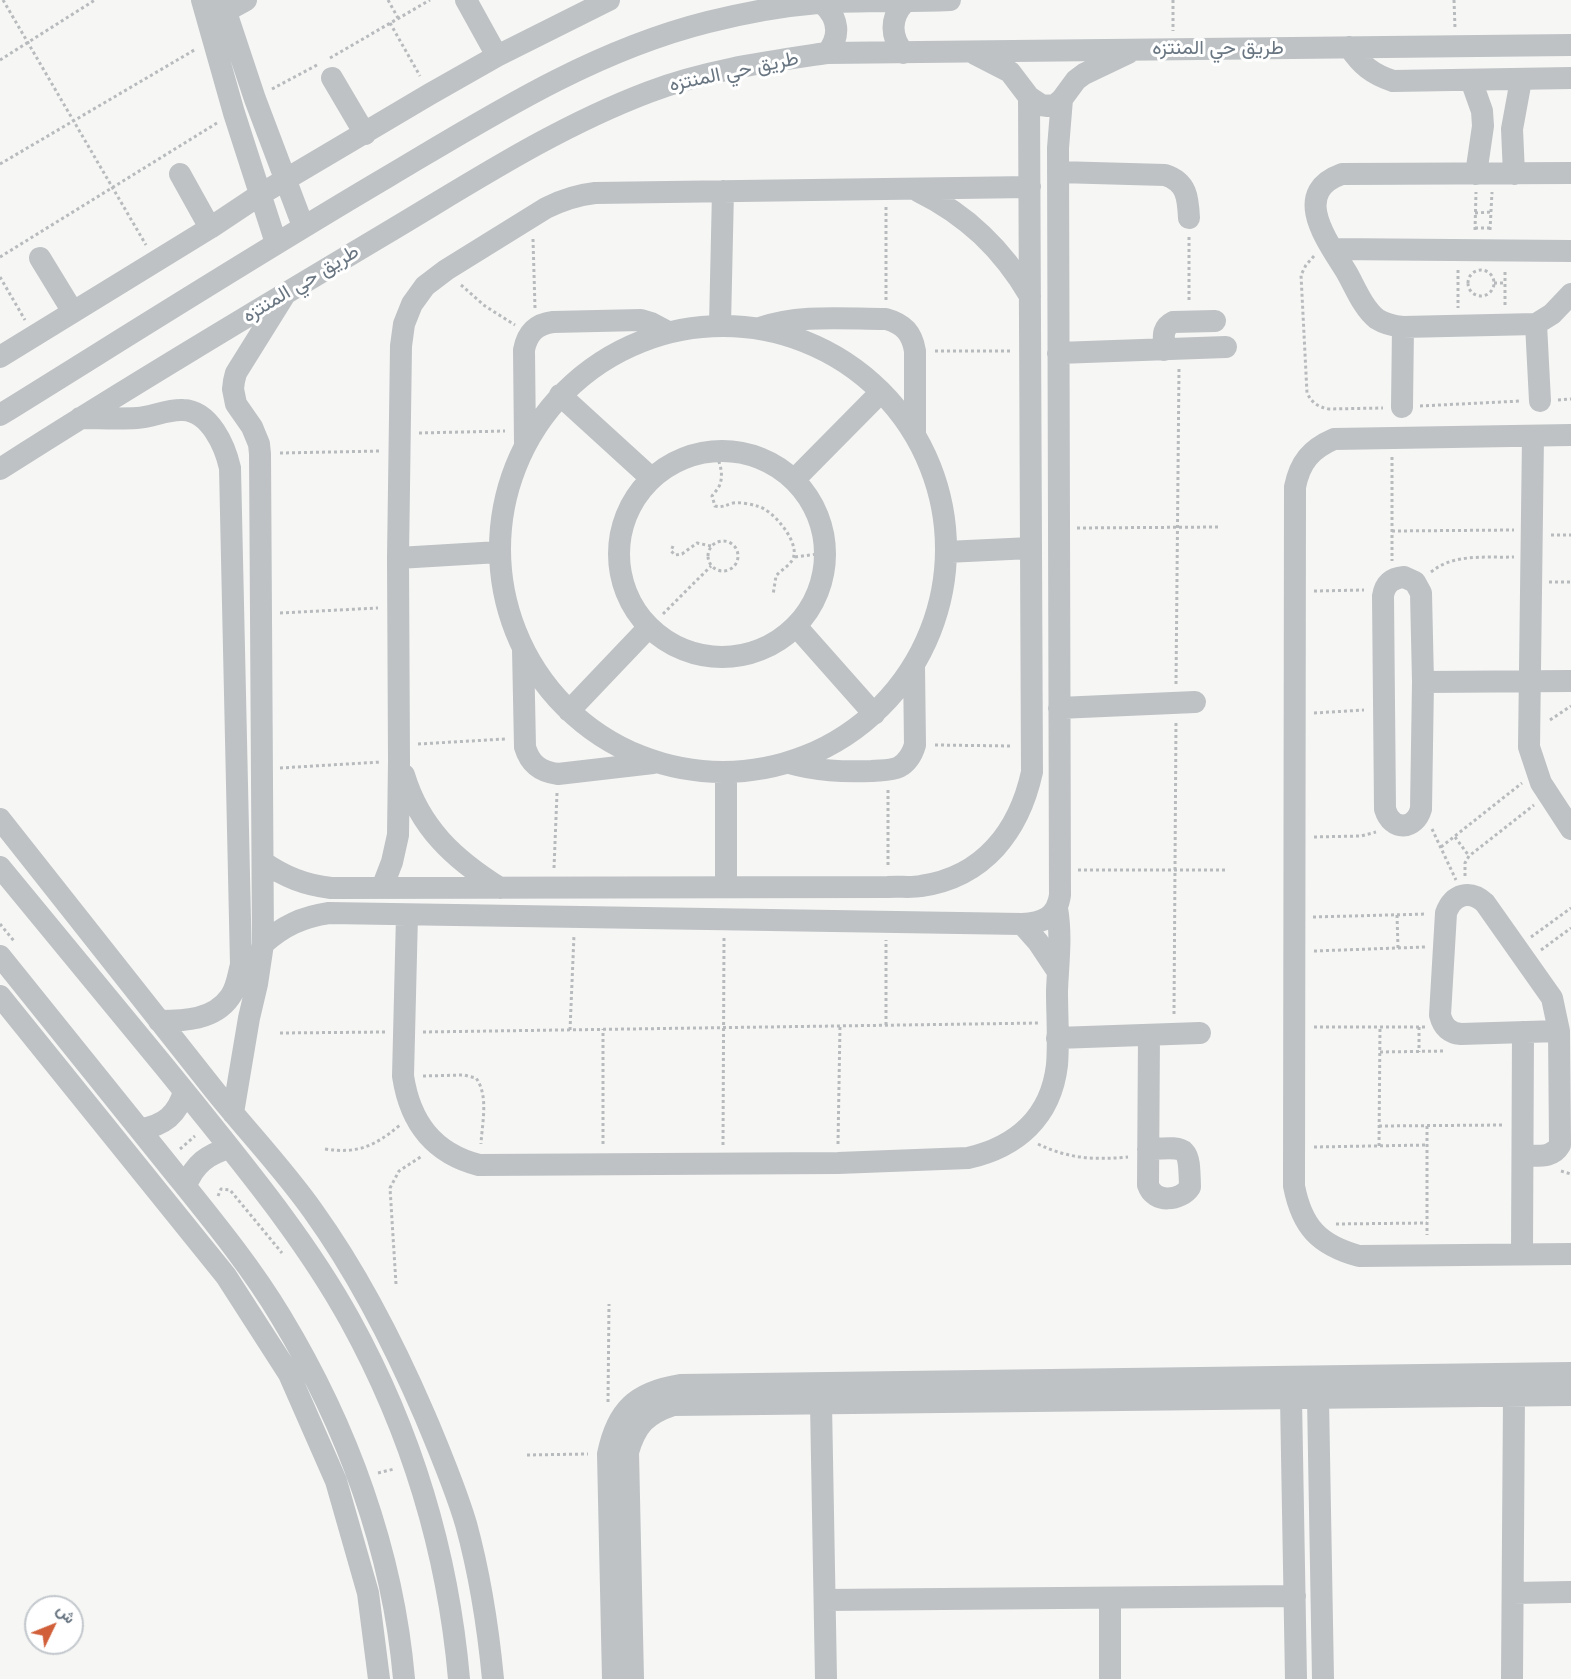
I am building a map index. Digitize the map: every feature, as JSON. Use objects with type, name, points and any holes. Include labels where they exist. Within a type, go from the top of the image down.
[{"type":"street","points":[[202,0],[234,113],[276,243]]},
{"type":"street","points":[[246,0],[224,6],[255,99],[303,226]]},
{"type":"street","points":[[466,0],[497,56]]},
{"type":"street","points":[[0,357],[210,228],[261,194],[430,94],[497,56],[609,0]]},
{"type":"street","points":[[0,415],[303,226],[548,83],[669,34],[784,3],[904,3],[950,0]]},
{"type":"street","points":[[822,3],[833,15],[836,23],[836,39],[827,53]]},
{"type":"street","points":[[904,3],[895,16],[893,32],[895,40],[904,53]]},
{"type":"street","name":"طريق حي المنتزه","points":[[0,469],[285,293],[543,140],[589,116],[650,91],[687,79],[738,67],[827,53],[1571,45]]},
{"type":"street","points":[[1348,47],[1368,70],[1393,81],[1571,78]]},
{"type":"street","points":[[969,51],[1010,72],[1029,97],[1041,105],[1048,106],[1055,105],[1062,99],[1076,80],[1084,74],[1138,49]]},
{"type":"street","points":[[332,78],[365,134]]},
{"type":"street","points":[[1472,80],[1482,111],[1483,126],[1494,174]]},
{"type":"street","points":[[1494,174],[1512,129],[1521,80]]},
{"type":"street","points":[[263,862],[295,881],[331,888],[809,887],[920,886],[944,881],[966,871],[986,857],[998,845],[1017,818],[1027,796],[1032,772],[1029,97]]},
{"type":"street","points":[[407,915],[403,1076],[406,1093],[413,1115],[425,1133],[440,1148],[464,1161],[479,1165],[603,1166],[838,1164],[968,1158],[989,1154],[1025,1132],[1041,1112],[1052,1090],[1057,1065],[1060,940],[1057,908],[1060,895],[1058,148],[1062,99]]},
{"type":"street","points":[[1030,149],[1058,148]]},
{"type":"street","points":[[1058,172],[1165,175],[1172,178],[1188,196],[1189,218]]},
{"type":"street","points":[[1571,173],[1342,174],[1333,178],[1319,191],[1315,211],[1317,220],[1370,312],[1385,323],[1403,327],[1536,324],[1552,314],[1571,294]]},
{"type":"street","points":[[180,174],[210,228]]},
{"type":"street","points":[[382,888],[396,848],[399,753],[398,558],[401,346],[404,324],[412,304],[425,286],[446,270],[532,217],[561,200],[578,195],[1030,187]]},
{"type":"street","points":[[914,189],[953,211],[981,233],[1017,274],[1030,297]]},
{"type":"street","points":[[720,326],[723,191]]},
{"type":"street","points":[[1333,249],[1482,243],[1571,250]]},
{"type":"street","points":[[40,258],[73,312]]},
{"type":"street","points":[[159,1021],[185,1021],[201,1017],[222,1004],[247,984],[263,944],[260,454],[259,444],[252,427],[239,410],[233,389],[237,373],[285,293]]},
{"type":"street","points":[[758,328],[772,323],[803,318],[886,319],[897,322],[907,329],[913,339],[915,351],[915,435]]},
{"type":"street","points":[[525,437],[524,350],[533,330],[553,322],[641,320],[668,332]]},
{"type":"street","points":[[1164,350],[1164,332],[1173,322],[1215,321]]},
{"type":"street","points":[[1536,324],[1540,400]]},
{"type":"street","points":[[693,327],[758,328],[792,337],[825,350],[855,369],[881,392],[915,435],[929,463],[939,492],[945,522],[946,552],[942,592],[932,630],[914,666],[896,692],[848,735],[820,751],[789,763],[758,770],[726,773],[691,770],[657,763],[625,750],[595,732],[569,711],[543,681],[523,648],[510,617],[502,585],[499,552],[504,505],[510,478],[525,437],[560,395],[583,374],[609,356],[638,342],[668,332],[693,327]]},
{"type":"street","points":[[1402,407],[1403,327]]},
{"type":"street","points":[[1058,353],[1226,347]]},
{"type":"street","points":[[794,480],[881,392]]},
{"type":"street","points":[[560,395],[651,478]]},
{"type":"street","points":[[204,418],[221,411],[234,398]]},
{"type":"street","points":[[80,418],[136,418],[182,410],[199,414],[223,446],[231,480],[241,965],[247,984],[249,1018],[233,1113]]},
{"type":"street","points":[[1031,427],[1058,426]]},
{"type":"street","points":[[223,446],[252,427]]},
{"type":"street","points":[[1571,435],[1334,439],[1322,444],[1303,462],[1295,487],[1294,918],[1294,1186],[1298,1206],[1307,1225],[1322,1240],[1339,1250],[1359,1256],[1571,1254]]},
{"type":"street","points":[[1533,436],[1528,734],[1536,772],[1547,795],[1571,829]]},
{"type":"street","points":[[714,450],[732,451],[757,457],[781,469],[794,480],[805,492],[820,521],[825,553],[824,569],[815,600],[796,626],[770,645],[739,656],[723,657],[707,656],[676,646],[650,627],[630,600],[619,569],[618,552],[627,512],[640,490],[651,478],[680,459],[714,450]]},
{"type":"street","points":[[946,552],[1031,548]]},
{"type":"street","points":[[398,558],[499,552]]},
{"type":"street","points":[[1398,578],[1410,579],[1419,587],[1423,682],[1421,809],[1414,822],[1399,825],[1392,822],[1385,809],[1384,710],[1388,585],[1398,578]]},
{"type":"street","points":[[233,594],[262,604]]},
{"type":"street","points":[[1032,618],[1059,617]]},
{"type":"street","points":[[796,626],[874,714]]},
{"type":"street","points":[[569,711],[650,627]]},
{"type":"street","points":[[523,648],[524,738],[528,758],[536,767],[558,774],[657,763]]},
{"type":"street","points":[[789,763],[839,772],[888,770],[898,768],[906,762],[915,745],[914,666]]},
{"type":"street","points":[[1423,682],[1571,681]]},
{"type":"street","points":[[1059,708],[1195,702]]},
{"type":"street","points":[[399,753],[416,806],[428,826],[460,861],[500,887]]},
{"type":"street","points":[[238,770],[263,769]]},
{"type":"street","points":[[1032,772],[1059,770]]},
{"type":"street","points":[[726,773],[726,887]]},
{"type":"street","points":[[0,819],[159,1021],[278,1165],[314,1212],[374,1307],[402,1363],[452,1481],[466,1526],[479,1582],[488,1628],[494,1679]]},
{"type":"street","points":[[0,867],[211,1124],[288,1222],[321,1270],[350,1320],[376,1371],[414,1464],[435,1534],[448,1591],[459,1679]]},
{"type":"street","points":[[920,886],[920,922]]},
{"type":"street","points":[[499,916],[500,887]]},
{"type":"street","points":[[660,919],[661,887]]},
{"type":"street","points":[[809,887],[809,921]]},
{"type":"street","points":[[1523,1156],[1553,1154],[1560,1145],[1559,1031],[1552,998],[1485,903],[1479,897],[1467,895],[1455,899],[1449,905],[1446,913],[1440,1015],[1445,1027],[1455,1034],[1559,1031]]},
{"type":"street","points":[[263,944],[292,922],[328,913],[1022,924],[1044,921],[1057,908]]},
{"type":"street","points":[[1022,924],[1038,942],[1058,972]]},
{"type":"street","points":[[7,949],[8,983],[140,1129],[230,1242],[280,1316],[324,1394],[358,1477],[384,1563],[401,1650],[404,1679]]},
{"type":"street","points":[[0,996],[226,1275],[289,1374],[336,1481],[368,1593],[379,1679]]},
{"type":"street","points":[[222,1004],[249,1018]]},
{"type":"street","points":[[1057,1030],[1149,1035],[1200,1033]]},
{"type":"street","points":[[1522,1254],[1523,1032]]},
{"type":"street","points":[[1148,1152],[1149,1035]]},
{"type":"street","points":[[140,1129],[153,1128],[174,1114],[181,1103],[184,1091]]},
{"type":"street","points":[[186,1186],[194,1170],[206,1157],[230,1148]]},
{"type":"street","points":[[350,1320],[374,1307]]},
{"type":"street","points":[[613,1679],[608,1454],[612,1432],[623,1413],[639,1398],[658,1388],[680,1385],[1571,1373]]},
{"type":"street","points":[[633,1679],[628,1452],[638,1428],[656,1410],[673,1405],[1571,1395]]},
{"type":"street","points":[[1512,1679],[1514,1396]]},
{"type":"street","points":[[1291,1398],[1296,1679]]},
{"type":"street","points":[[1318,1398],[1323,1679]]},
{"type":"street","points":[[821,1403],[826,1679]]},
{"type":"street","points":[[1513,1593],[1571,1592]]},
{"type":"street","points":[[825,1599],[1295,1596]]},
{"type":"street","points":[[1110,1598],[1110,1679]]},
{"type":"path","points":[[3,0],[156,261]]},
{"type":"path","points":[[83,0],[86,5]]},
{"type":"path","points":[[0,60],[95,0]]},
{"type":"path","points":[[388,0],[398,18]]},
{"type":"path","points":[[255,99],[430,0]]},
{"type":"path","points":[[1173,0],[1173,48]]},
{"type":"path","points":[[1454,0],[1455,46]]},
{"type":"path","points":[[390,23],[430,94]]},
{"type":"path","points":[[0,165],[213,39]]},
{"type":"path","points":[[0,257],[234,113]]},
{"type":"path","points":[[1458,325],[1458,283],[1482,243],[1491,212],[1494,174]]},
{"type":"path","points":[[1494,174],[1475,213],[1482,243],[1505,283],[1505,324]]},
{"type":"path","points":[[886,189],[886,319]]},
{"type":"path","points":[[1475,213],[1491,212]]},
{"type":"path","points":[[446,270],[485,306],[507,321],[533,330],[532,217]]},
{"type":"path","points":[[1189,218],[1189,322]]},
{"type":"path","points":[[1481,271],[1490,274],[1494,283],[1492,290],[1482,296],[1471,291],[1468,282],[1472,274],[1481,271]]},
{"type":"path","points":[[0,277],[34,336]]},
{"type":"path","points":[[1458,283],[1468,282]]},
{"type":"path","points":[[1494,283],[1505,283]]},
{"type":"path","points":[[915,351],[1031,351]]},
{"type":"path","points":[[260,454],[400,442],[525,437]]},
{"type":"path","points":[[1295,591],[1388,585],[1392,531],[1392,437]]},
{"type":"path","points":[[714,450],[720,462],[721,474],[720,484],[712,496],[715,506],[723,507],[739,503],[765,509],[778,520],[792,544],[795,557],[776,576],[773,595]]},
{"type":"path","points":[[1058,528],[1219,527]]},
{"type":"path","points":[[1392,531],[1531,529]]},
{"type":"path","points":[[716,542],[729,542],[737,551],[737,563],[728,571],[722,572],[711,567],[707,556],[711,546],[716,542]]},
{"type":"path","points":[[673,546],[671,551],[675,555],[682,554],[698,543],[711,546]]},
{"type":"path","points":[[795,557],[825,553]]},
{"type":"path","points":[[1419,587],[1434,570],[1454,559],[1531,556]]},
{"type":"path","points":[[650,627],[711,567]]},
{"type":"path","points":[[262,604],[398,607]]},
{"type":"path","points":[[1295,713],[1384,710]]},
{"type":"path","points":[[263,769],[524,738]]},
{"type":"path","points":[[915,745],[1032,746]]},
{"type":"path","points":[[888,770],[888,886]]},
{"type":"path","points":[[1442,847],[1536,772]]},
{"type":"path","points":[[553,887],[558,774]]},
{"type":"path","points":[[1467,895],[1464,873],[1465,863],[1469,856],[1547,795]]},
{"type":"path","points":[[1419,816],[1432,829],[1467,895]]},
{"type":"path","points":[[1295,837],[1360,836],[1378,831],[1392,822]]},
{"type":"path","points":[[1455,837],[1469,856]]},
{"type":"path","points":[[1059,870],[1227,870]]},
{"type":"path","points":[[1522,955],[1571,908]]},
{"type":"path","points":[[1294,918],[1446,913]]},
{"type":"path","points":[[1397,915],[1398,948]]},
{"type":"path","points":[[570,1030],[575,917]]},
{"type":"path","points":[[723,1164],[724,920]]},
{"type":"path","points":[[885,1025],[886,922]]},
{"type":"path","points":[[0,924],[7,949]]},
{"type":"path","points":[[1522,955],[1571,928]]},
{"type":"path","points":[[1294,951],[1444,947]]},
{"type":"path","points":[[280,1033],[885,1025],[1057,1030]]},
{"type":"path","points":[[838,1164],[840,1026]]},
{"type":"path","points":[[1294,1027],[1445,1027]]},
{"type":"path","points":[[1379,1146],[1380,1027]]},
{"type":"path","points":[[1419,1027],[1419,1052]]},
{"type":"path","points":[[603,1029],[603,1166]]},
{"type":"path","points":[[403,1076],[464,1075],[476,1078],[482,1085],[484,1094],[479,1165]]},
{"type":"path","points":[[325,1149],[342,1152],[360,1150],[376,1143],[413,1115]]},
{"type":"path","points":[[165,1161],[211,1124]]},
{"type":"path","points":[[1379,1126],[1523,1125]]},
{"type":"path","points":[[1427,1126],[1428,1255]]},
{"type":"path","points":[[1025,1132],[1038,1144],[1070,1157],[1104,1160],[1148,1152]]},
{"type":"path","points":[[1294,1148],[1427,1145]]},
{"type":"path","points":[[396,1284],[390,1188],[399,1171],[440,1148]]},
{"type":"path","points":[[237,1198],[286,1257]]},
{"type":"path","points":[[1307,1225],[1427,1223]]},
{"type":"path","points":[[608,1408],[609,1304]]},
{"type":"path","points":[[527,1455],[608,1454]]},
{"type":"path","points":[[358,1477],[414,1464]]}]
